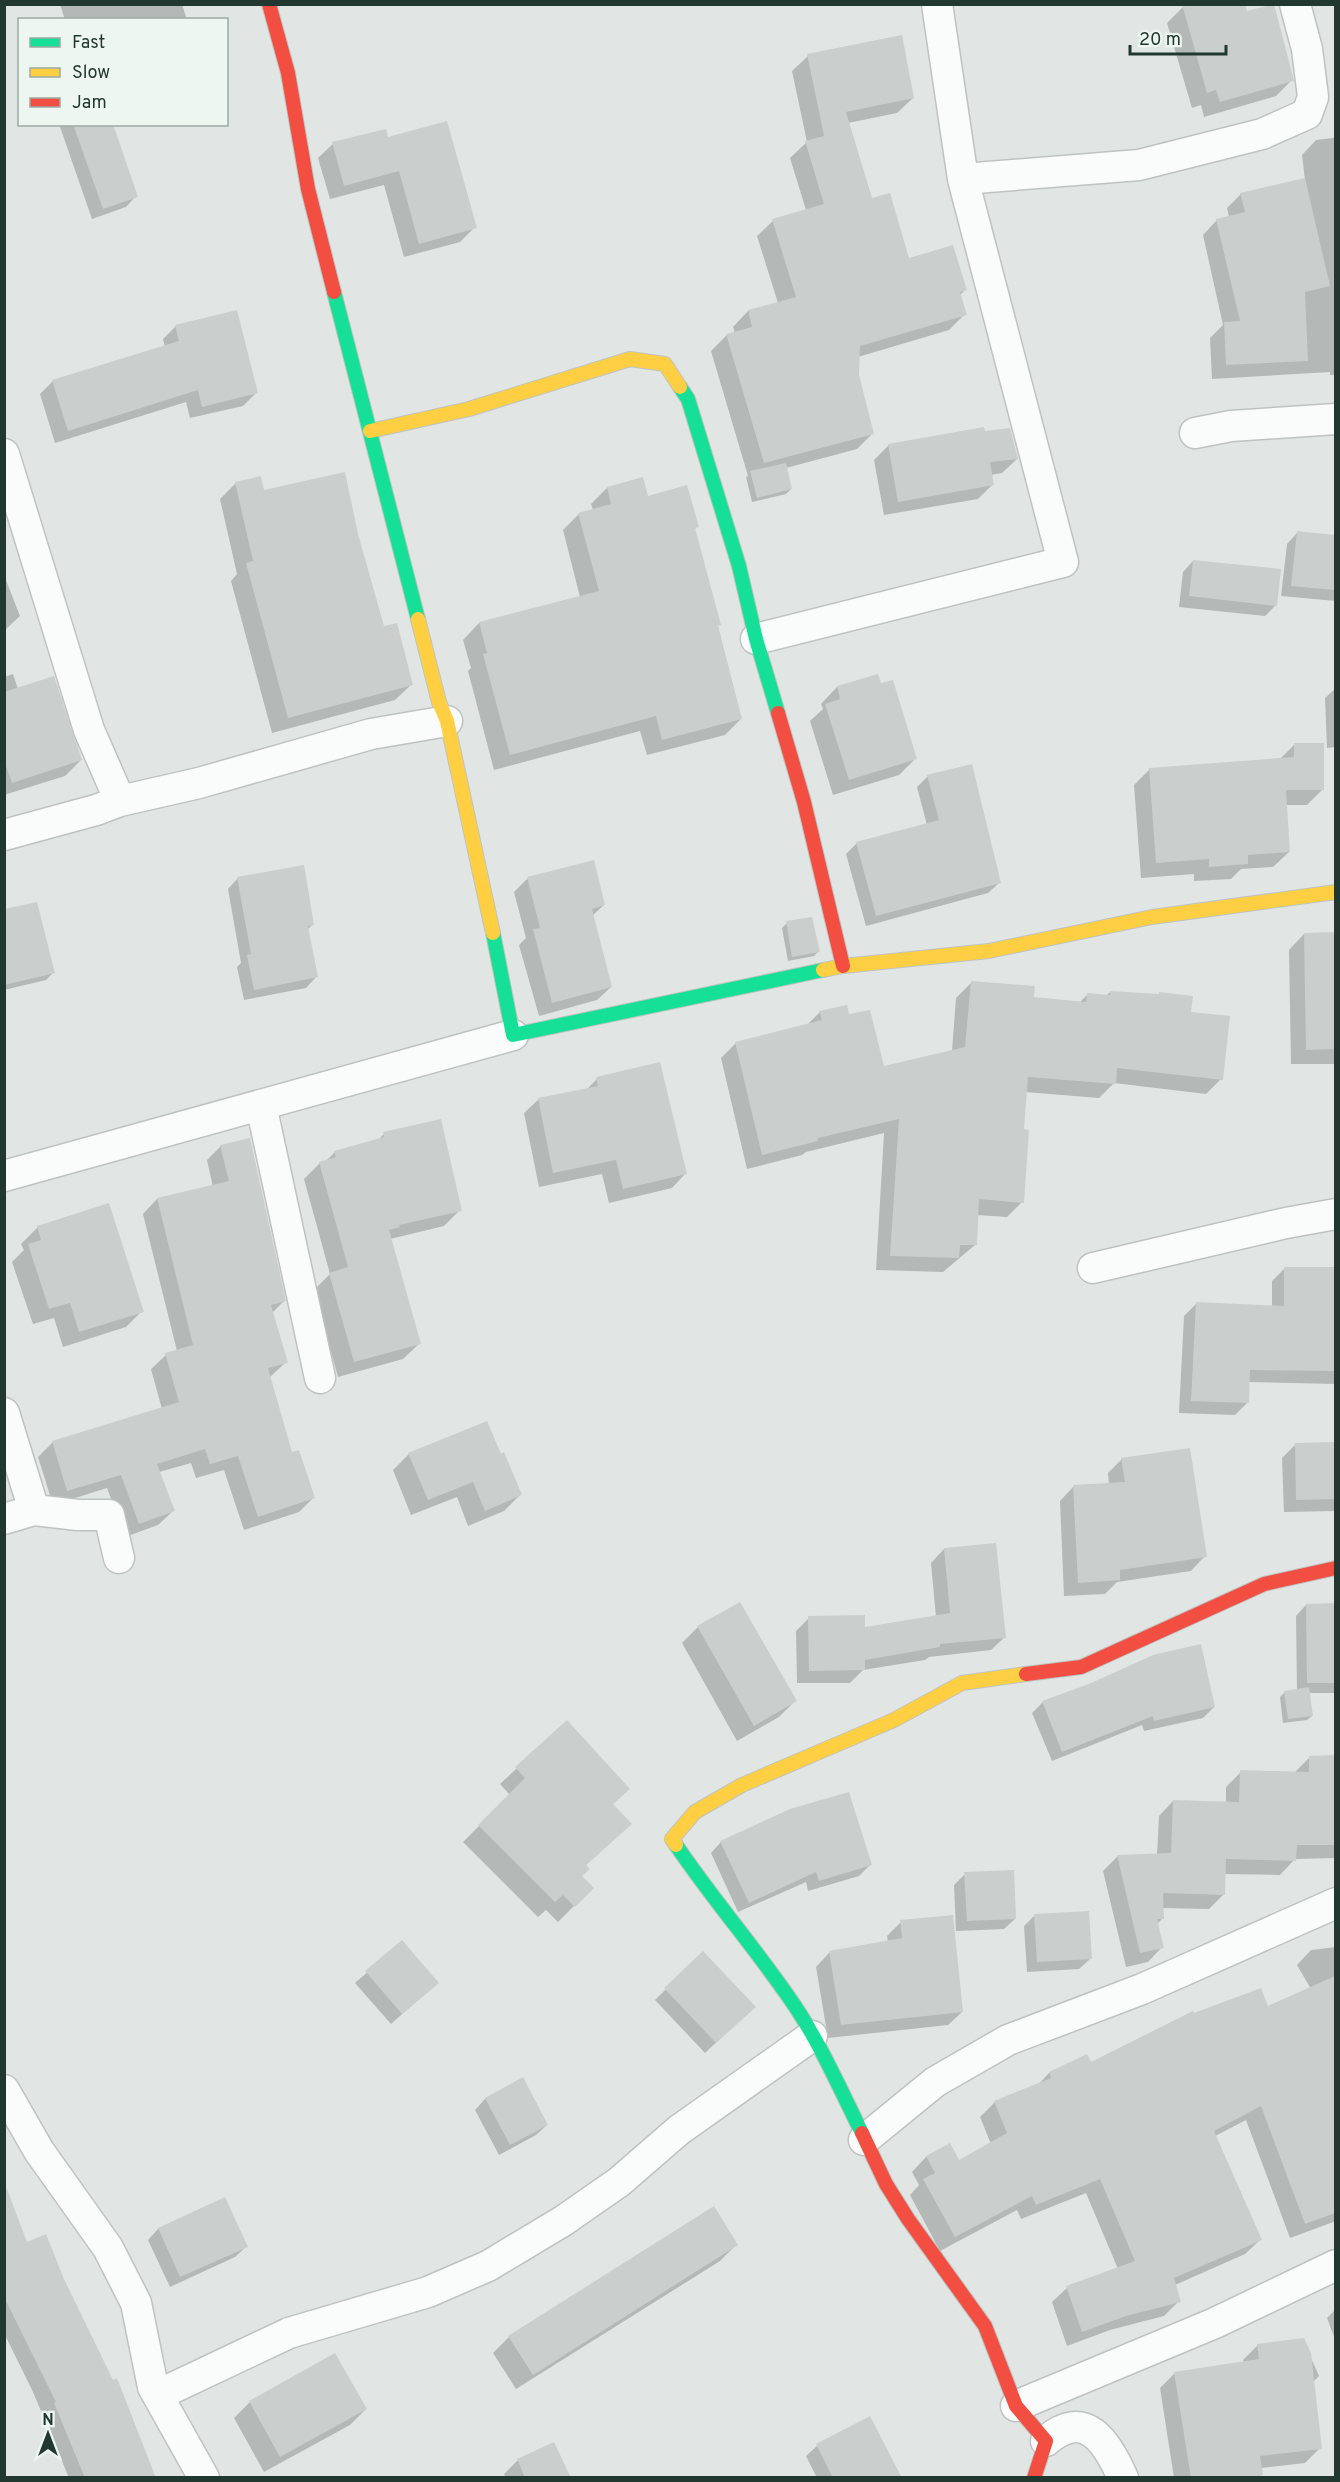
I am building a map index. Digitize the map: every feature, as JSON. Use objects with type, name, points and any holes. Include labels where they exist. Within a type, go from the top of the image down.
[{"type":"street","points":[[269,4],[283,47],[300,132],[308,189],[439,702],[447,721],[497,950],[513,1035]]},
{"type":"street","points":[[756,639],[1063,562],[963,179],[937,4]]},
{"type":"street","points":[[963,179],[1138,165],[1262,134],[1307,114],[1313,97],[1307,49],[1295,4]]},
{"type":"street","points":[[370,431],[469,409],[630,359],[665,364],[688,399],[739,566],[756,639],[804,802],[843,966]]},
{"type":"street","points":[[1195,433],[1231,426],[1335,419]]},
{"type":"street","points":[[4,454],[11,497],[89,730],[120,801]]},
{"type":"street","points":[[4,835],[96,810],[120,801],[199,783],[371,734],[447,721]]},
{"type":"street","points":[[4,1176],[513,1035],[843,966],[989,951],[1152,917],[1335,892]]},
{"type":"street","points":[[261,1105],[320,1378]]},
{"type":"street","points":[[1093,1268],[1286,1223],[1335,1214]]},
{"type":"street","points":[[4,1413],[34,1510]]},
{"type":"street","points":[[4,1519],[34,1510],[78,1515],[109,1515],[119,1558]]},
{"type":"street","points":[[1046,2441],[1016,2406],[985,2326],[908,2219],[886,2184],[831,2069],[789,1997],[704,1886],[672,1839],[695,1812],[742,1785],[894,1720],[962,1683],[1081,1667],[1264,1584],[1335,1568]]},
{"type":"street","points":[[864,2140],[935,2082],[1008,2040],[1142,1989],[1335,1903]]},
{"type":"street","points":[[158,2395],[289,2333],[428,2292],[488,2266],[563,2221],[619,2182],[680,2130],[812,2036]]},
{"type":"street","points":[[4,2090],[39,2151],[108,2247],[136,2303],[153,2387],[204,2478]]},
{"type":"street","points":[[1016,2406],[1215,2323],[1335,2265]]},
{"type":"street","points":[[1034,2478],[1046,2441],[1059,2430],[1079,2428],[1098,2434],[1111,2451],[1124,2478]]},
{"type":"building","points":[[1182,4],[1245,4],[1247,11],[1274,4],[1294,81],[1220,102],[1216,90],[1207,93]]},
{"type":"building","points":[[902,35],[914,98],[846,112],[872,198],[890,193],[909,258],[953,245],[967,290],[960,292],[967,315],[860,346],[859,375],[874,434],[764,463],[726,334],[752,327],[748,310],[796,297],[772,219],[824,204],[805,141],[824,136],[807,54]]},
{"type":"building","points":[[447,121],[477,228],[419,244],[399,171],[344,186],[332,142],[386,129],[388,137]]},
{"type":"building","points":[[74,126],[114,126],[138,197],[103,209]]},
{"type":"building","points":[[1305,178],[1330,286],[1305,292],[1308,361],[1226,365],[1224,322],[1240,321],[1216,219],[1245,212],[1240,193]]},
{"type":"building","points":[[237,310],[258,393],[202,407],[198,390],[68,431],[52,380],[179,341],[175,325]]},
{"type":"building","points":[[984,427],[985,431],[1010,428],[1018,459],[990,462],[994,485],[898,502],[888,444]]},
{"type":"building","points":[[786,463],[792,489],[757,498],[750,471]]},
{"type":"building","points":[[345,472],[358,534],[384,626],[397,623],[413,685],[288,718],[246,563],[253,561],[235,482],[261,476],[264,490]]},
{"type":"building","points":[[643,477],[648,496],[687,485],[699,527],[695,528],[721,625],[718,626],[742,719],[662,740],[656,716],[510,755],[483,654],[487,653],[479,622],[599,591],[578,513],[611,504],[607,487]]},
{"type":"building","points":[[1297,531],[1335,535],[1335,590],[1291,586]]},
{"type":"building","points":[[1193,560],[1281,569],[1277,606],[1189,596]]},
{"type":"building","points":[[878,674],[881,683],[893,680],[917,759],[849,780],[825,704],[840,699],[837,686]]},
{"type":"building","points":[[54,676],[82,760],[12,783],[4,760],[4,692]]},
{"type":"building","points":[[1294,743],[1324,743],[1324,790],[1286,790],[1290,852],[1248,855],[1248,864],[1209,867],[1209,859],[1156,863],[1149,768],[1294,757]]},
{"type":"building","points":[[972,764],[1001,883],[876,916],[856,842],[939,820],[927,775]]},
{"type":"building","points":[[594,860],[605,905],[592,909],[612,987],[552,1003],[533,929],[540,928],[527,877]]},
{"type":"building","points":[[304,865],[314,925],[308,926],[318,977],[254,990],[247,955],[251,954],[237,877]]},
{"type":"building","points":[[37,902],[55,973],[4,985],[4,909]]},
{"type":"building","points":[[812,917],[820,952],[792,957],[786,921]]},
{"type":"building","points":[[1335,932],[1335,1049],[1306,1050],[1304,933]]},
{"type":"building","points":[[971,981],[1035,986],[1034,997],[1086,1002],[1087,993],[1110,995],[1110,991],[1159,994],[1159,992],[1193,996],[1191,1012],[1230,1016],[1223,1080],[1117,1068],[1116,1084],[1028,1077],[1024,1129],[1029,1130],[1024,1203],[979,1199],[977,1245],[960,1245],[959,1258],[890,1256],[899,1119],[818,1138],[818,1141],[762,1155],[735,1042],[822,1020],[819,1011],[847,1005],[849,1014],[870,1010],[884,1066],[965,1047]]},
{"type":"building","points":[[660,1062],[687,1174],[623,1189],[616,1160],[553,1173],[538,1098],[598,1086],[596,1077]]},
{"type":"building","points":[[441,1119],[462,1211],[399,1225],[400,1227],[389,1230],[421,1344],[354,1362],[329,1273],[348,1267],[319,1162],[336,1157],[334,1151],[384,1137],[383,1132]]},
{"type":"building","points":[[250,1138],[286,1301],[271,1305],[288,1363],[268,1368],[292,1452],[299,1450],[315,1498],[258,1517],[238,1456],[210,1464],[205,1449],[157,1464],[175,1511],[139,1524],[121,1475],[67,1491],[52,1441],[179,1402],[165,1353],[193,1345],[157,1198],[229,1181],[220,1145]]},
{"type":"building","points":[[109,1203],[144,1312],[79,1332],[70,1303],[49,1309],[28,1244],[41,1240],[37,1226]]},
{"type":"building","points":[[1284,1267],[1335,1267],[1335,1371],[1250,1370],[1249,1403],[1191,1401],[1196,1302],[1284,1306]]},
{"type":"building","points":[[487,1421],[501,1454],[504,1452],[522,1495],[485,1511],[473,1482],[428,1500],[408,1453]]},
{"type":"building","points":[[1335,1442],[1335,1499],[1296,1500],[1295,1443]]},
{"type":"building","points":[[1190,1448],[1207,1557],[1120,1570],[1120,1580],[1078,1583],[1073,1485],[1125,1482],[1121,1458]]},
{"type":"building","points":[[996,1543],[1006,1638],[940,1644],[940,1647],[865,1660],[865,1670],[809,1671],[808,1616],[865,1615],[865,1627],[950,1613],[944,1548]]},
{"type":"building","points":[[740,1602],[797,1701],[754,1726],[697,1626]]},
{"type":"building","points":[[1335,1603],[1335,1683],[1307,1683],[1306,1604]]},
{"type":"building","points":[[1201,1644],[1215,1707],[1154,1721],[1153,1716],[1062,1752],[1042,1701],[1089,1684],[1153,1655]]},
{"type":"building","points":[[1309,1687],[1313,1716],[1288,1719],[1284,1691]]},
{"type":"building","points":[[567,1720],[630,1789],[613,1804],[632,1824],[586,1865],[590,1869],[582,1876],[594,1888],[575,1907],[563,1895],[555,1902],[478,1825],[525,1778],[515,1767]]},
{"type":"building","points":[[1335,1755],[1335,1845],[1297,1845],[1296,1861],[1226,1859],[1225,1895],[1163,1893],[1164,1919],[1157,1919],[1164,1948],[1140,1953],[1117,1855],[1171,1853],[1173,1800],[1239,1802],[1240,1770],[1309,1772],[1309,1756]]},
{"type":"building","points":[[849,1792],[872,1865],[819,1881],[816,1872],[749,1903],[720,1841],[790,1809]]},
{"type":"building","points":[[1014,1870],[1016,1919],[967,1921],[964,1872]]},
{"type":"building","points":[[1089,1911],[1092,1959],[1037,1962],[1034,1914]]},
{"type":"building","points":[[953,1915],[963,2012],[841,2025],[829,1951],[902,1938],[900,1920]]},
{"type":"building","points":[[402,1940],[439,1983],[402,2014],[365,1971]]},
{"type":"building","points":[[703,1951],[756,2007],[716,2043],[664,1988]]},
{"type":"building","points":[[1335,1976],[1335,2213],[1305,2224],[1261,2106],[1214,2131],[1262,2240],[1174,2278],[1181,2302],[1126,2316],[1082,2332],[1066,2286],[1135,2261],[1100,2179],[1036,2205],[1032,2196],[955,2237],[923,2179],[935,2173],[926,2156],[950,2143],[959,2160],[1007,2133],[994,2101],[1051,2078],[1049,2072],[1087,2054],[1091,2062],[1193,2011],[1194,2013],[1261,1988],[1268,2006]]},
{"type":"building","points":[[523,2077],[548,2125],[510,2145],[485,2098]]},
{"type":"building","points":[[7,2189],[27,2242],[46,2234],[64,2279],[113,2380],[117,2378],[156,2478],[85,2478],[54,2403],[56,2402],[4,2297],[4,2190]]},
{"type":"building","points":[[225,2197],[248,2247],[180,2277],[158,2228]]},
{"type":"building","points":[[714,2206],[738,2245],[533,2375],[508,2336]]},
{"type":"building","points":[[1304,2338],[1311,2353],[1322,2449],[1260,2456],[1263,2475],[1245,2478],[1191,2478],[1174,2372],[1259,2359],[1257,2344]]},
{"type":"building","points":[[335,2353],[367,2409],[280,2457],[249,2401]]},
{"type":"building","points":[[870,2416],[902,2478],[833,2478],[816,2444]]},
{"type":"building","points":[[554,2442],[571,2478],[525,2478],[517,2459]]},
{"type":"traffic: fast","points":[[334,292],[418,619]]},
{"type":"traffic: fast","points":[[680,387],[688,399],[739,566],[756,639],[778,713]]},
{"type":"traffic: fast","points":[[493,933],[513,1035],[823,970]]},
{"type":"traffic: fast","points":[[676,1845],[799,2012],[828,2063],[862,2133]]},
{"type":"traffic: slow","points":[[370,431],[469,409],[630,359],[665,364],[680,387]]},
{"type":"traffic: slow","points":[[418,619],[439,702],[447,721],[493,933]]},
{"type":"traffic: slow","points":[[823,970],[989,951],[1152,917],[1336,892]]},
{"type":"traffic: slow","points":[[676,1845],[672,1839],[695,1812],[742,1785],[894,1720],[962,1683],[1026,1674]]},
{"type":"traffic: jam","points":[[269,4],[288,73],[308,189],[334,292]]},
{"type":"traffic: jam","points":[[778,713],[804,802],[843,966]]},
{"type":"traffic: jam","points":[[1026,1674],[1081,1667],[1264,1584],[1336,1568]]},
{"type":"traffic: jam","points":[[862,2133],[886,2184],[908,2219],[985,2326],[1016,2406],[1046,2441],[1034,2478]]}]
